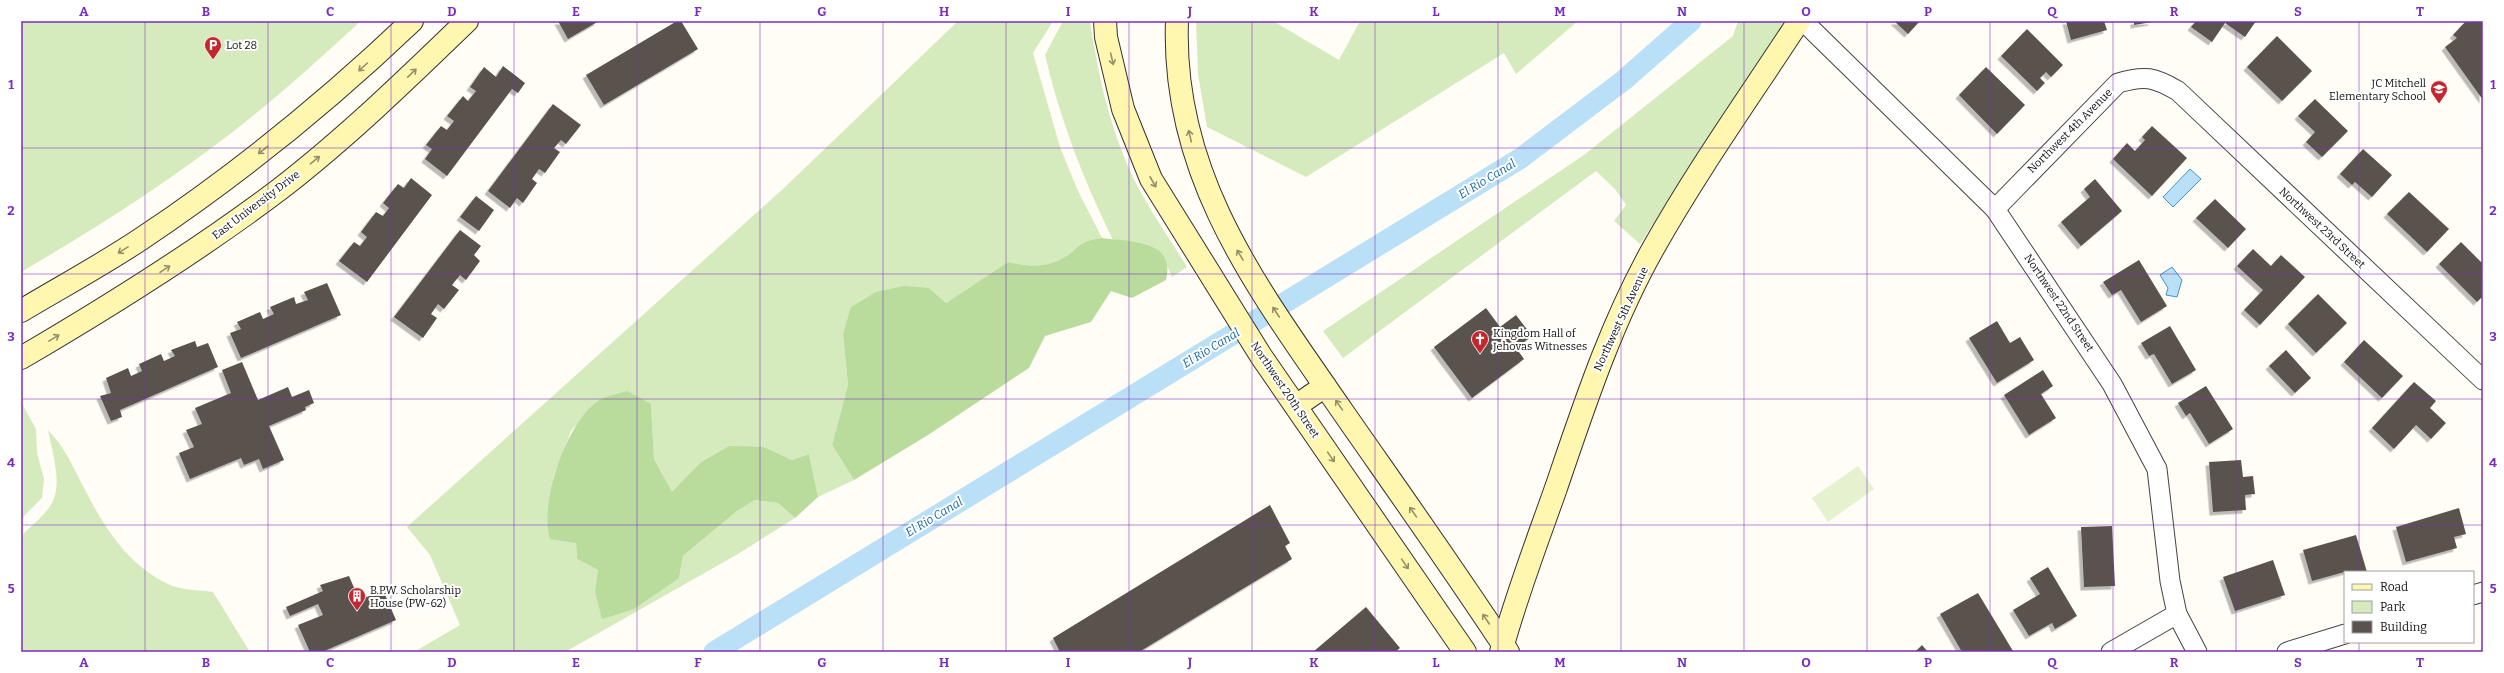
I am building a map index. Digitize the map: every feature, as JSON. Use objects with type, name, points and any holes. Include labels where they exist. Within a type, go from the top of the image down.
[{"type":"street","points":[[21,311],[139,240],[239,169],[362,69],[412,21]]},
{"type":"street","name":"East University Drive","points":[[21,358],[157,275],[280,188],[385,100],[467,21]]},
{"type":"street","name":"Northwest 20th Street","points":[[1105,21],[1106,37],[1123,109],[1150,179],[1261,356],[1466,652]]},
{"type":"street","points":[[1177,21],[1178,68],[1183,106],[1202,177],[1216,211],[1260,288],[1291,336],[1504,650]]},
{"type":"street","name":"Northwest 5th Avenue","points":[[1504,650],[1596,372],[1619,317],[1654,248],[1694,182],[1799,21]]},
{"type":"street","name":"Northwest 22nd Street","points":[[1803,21],[1995,209],[2112,384],[2158,469],[2170,581],[2177,614],[2197,652]]},
{"type":"street","name":"Northwest 4th Avenue","points":[[1995,209],[2118,83],[2138,77],[2158,79]]},
{"type":"street","name":"Northwest 23rd Street","points":[[2158,79],[2178,91],[2483,380]]},
{"type":"street","points":[[1296,406],[1325,386]]},
{"type":"street","points":[[2111,652],[2177,614]]},
{"type":"street","points":[[2287,652],[2344,634]]},
{"type":"green space","points":[[21,21],[361,21],[313,65],[247,121],[205,153],[128,206],[21,272]]},
{"type":"green space","points":[[958,21],[1053,21],[1033,53],[1060,147],[1078,191],[1102,238],[1087,241],[1065,257],[1053,263],[1028,265],[1008,262],[946,303],[929,288],[843,334],[848,385],[832,445],[854,480],[818,497],[809,454],[792,460],[764,447],[700,463],[672,493],[654,459],[651,404],[598,401],[571,431],[553,478],[576,543],[577,559],[598,570],[595,591],[679,578],[683,556],[737,511],[755,500],[778,503],[795,518],[738,554],[565,652],[414,652],[460,625],[430,555],[407,527],[784,188]]},
{"type":"green space","points":[[1063,21],[1090,21],[1103,89],[1124,156],[1144,198],[1187,267],[1172,277],[1162,256],[1151,246],[1136,242],[1113,240],[1092,195],[1065,127],[1045,55]]},
{"type":"green space","points":[[1196,21],[1273,21],[1339,60],[1360,21],[1578,21],[1516,74],[1504,53],[1306,177],[1207,127],[1198,74]]},
{"type":"green space","points":[[1738,21],[1787,21],[1640,244],[1614,221],[1626,205],[1615,189],[1596,171],[1343,358],[1323,331],[1584,155],[1733,36]]},
{"type":"green space","points":[[1102,238],[1137,242],[1158,250],[1164,257],[1167,267],[1166,280],[1132,298],[1111,291],[1091,322],[1045,336],[1029,368],[928,435],[854,480],[832,445],[848,385],[843,334],[851,307],[876,292],[904,286],[929,288],[946,303],[1008,262],[1028,265],[1053,263],[1065,257],[1087,241]]},
{"type":"green space","points":[[627,391],[651,404],[654,459],[672,492],[700,463],[729,446],[764,447],[792,460],[809,454],[818,497],[795,518],[778,503],[755,500],[737,511],[683,556],[679,578],[634,609],[602,619],[595,591],[598,570],[577,559],[576,543],[550,539],[548,505],[558,465],[575,427],[586,412],[598,401],[608,396]]},
{"type":"green space","points":[[21,402],[36,429],[37,453],[44,479],[42,498],[21,519]]},
{"type":"green space","points":[[48,430],[59,443],[98,514],[117,542],[140,566],[153,576],[168,584],[184,589],[213,592],[250,652],[21,652],[21,536],[47,511],[56,493],[57,484],[55,466]]},
{"type":"green space","points":[[1858,466],[1874,489],[1828,522],[1812,498]]},
{"type":"water","points":[[2190,169],[2201,179],[2173,207],[2163,197]]},
{"type":"water","points":[[2172,267],[2182,280],[2177,297],[2166,295],[2168,288],[2160,275]]},
{"type":"building","points":[[558,21],[599,21],[568,39]]},
{"type":"building","points":[[677,21],[681,21],[698,49],[604,105],[586,75]]},
{"type":"building","points":[[1894,21],[1920,21],[1908,34]]},
{"type":"building","points":[[2066,21],[2104,21],[2107,30],[2071,40]]},
{"type":"building","points":[[2134,21],[2152,21],[2152,22],[2134,25]]},
{"type":"building","points":[[2196,21],[2256,21],[2245,37],[2225,23],[2212,42],[2191,27]]},
{"type":"building","points":[[2466,21],[2483,21],[2483,100],[2445,47],[2457,38],[2453,35]]},
{"type":"building","points":[[2027,29],[2063,65],[2051,77],[2046,72],[2040,78],[2045,83],[2037,91],[2001,56]]},
{"type":"building","points":[[2277,36],[2312,71],[2282,101],[2247,67]]},
{"type":"building","points":[[503,66],[525,83],[518,93],[512,89],[447,176],[425,159],[432,149],[426,145],[441,126],[447,130],[454,121],[447,116],[463,96],[468,101],[476,91],[470,87],[484,67],[496,77]]},
{"type":"building","points":[[1986,67],[2025,105],[1997,134],[1959,95]]},
{"type":"building","points":[[2315,99],[2348,131],[2322,157],[2306,142],[2315,132],[2298,116]]},
{"type":"building","points":[[553,104],[581,125],[566,144],[561,140],[554,148],[560,152],[545,173],[539,169],[532,179],[537,183],[523,203],[517,198],[510,208],[488,191]]},
{"type":"building","points":[[2152,126],[2187,158],[2152,196],[2113,159],[2127,143],[2135,151],[2145,140],[2142,137]]},
{"type":"building","points":[[2363,149],[2392,175],[2372,197],[2355,182],[2352,185],[2340,174]]},
{"type":"building","points":[[411,178],[432,195],[367,282],[339,261],[354,242],[360,246],[367,237],[361,232],[376,212],[383,216],[389,208],[383,203],[398,184],[404,188]]},
{"type":"building","points":[[2095,179],[2122,211],[2081,246],[2061,222],[2090,197],[2084,189]]},
{"type":"building","points":[[2409,192],[2449,229],[2427,252],[2387,214]]},
{"type":"building","points":[[476,196],[494,210],[479,231],[460,217]]},
{"type":"building","points":[[2215,199],[2246,229],[2228,248],[2196,218]]},
{"type":"building","points":[[460,230],[481,246],[474,255],[480,261],[466,280],[460,275],[452,285],[459,290],[444,309],[438,304],[431,314],[437,318],[423,338],[394,317]]},
{"type":"building","points":[[2461,242],[2483,264],[2483,296],[2477,302],[2439,264]]},
{"type":"building","points":[[2253,249],[2271,266],[2281,255],[2305,277],[2260,325],[2244,310],[2263,290],[2237,266]]},
{"type":"building","points":[[2139,260],[2167,306],[2141,322],[2121,290],[2112,295],[2103,282]]},
{"type":"building","points":[[327,283],[341,315],[241,358],[230,333],[241,329],[237,322],[260,312],[263,319],[274,314],[270,307],[294,297],[296,304],[308,300],[304,292]]},
{"type":"building","points":[[2318,294],[2347,323],[2316,353],[2288,324]]},
{"type":"building","name":"Kingdom Hall of Jehovas Witnesses","points":[[1486,308],[1500,327],[1516,315],[1532,336],[1516,348],[1524,359],[1472,398],[1434,347]]},
{"type":"building","points":[[1997,321],[2010,343],[2020,337],[2034,360],[1997,383],[1969,338]]},
{"type":"building","points":[[2170,326],[2196,370],[2172,384],[2154,354],[2149,356],[2141,343]]},
{"type":"building","points":[[2364,340],[2403,376],[2382,398],[2344,362]]},
{"type":"building","points":[[195,341],[197,347],[208,343],[218,367],[120,410],[122,417],[111,421],[100,396],[111,393],[106,378],[128,368],[131,376],[142,371],[139,364],[161,354],[164,361],[175,356],[171,350]]},
{"type":"building","points":[[2286,350],[2311,378],[2295,393],[2269,366]]},
{"type":"building","points":[[242,362],[258,400],[288,387],[292,397],[309,390],[314,403],[305,407],[306,410],[269,426],[284,460],[263,469],[259,459],[244,465],[241,458],[190,479],[179,453],[194,447],[186,430],[202,424],[195,408],[231,393],[222,370]]},
{"type":"building","points":[[2043,370],[2053,386],[2041,394],[2056,418],[2029,435],[2004,395]]},
{"type":"building","points":[[2414,382],[2436,401],[2430,408],[2446,423],[2431,439],[2416,425],[2394,449],[2372,428]]},
{"type":"building","points":[[2206,386],[2233,429],[2209,444],[2190,413],[2186,416],[2178,403]]},
{"type":"building","points":[[2241,460],[2243,477],[2253,476],[2255,494],[2245,495],[2246,510],[2213,512],[2209,462]]},
{"type":"building","points":[[1270,505],[1290,543],[1285,546],[1292,559],[1139,652],[1060,652],[1053,638]]},
{"type":"building","points":[[2459,508],[2466,534],[2454,537],[2457,548],[2406,562],[2396,527]]},
{"type":"building","points":[[2112,526],[2115,586],[2084,587],[2081,527]]},
{"type":"building","points":[[2356,535],[2367,571],[2344,571],[2312,581],[2303,550]]},
{"type":"building","points":[[2273,560],[2285,595],[2235,611],[2223,577]]},
{"type":"building","points":[[2048,567],[2077,616],[2055,629],[2052,623],[2029,636],[2013,610],[2040,594],[2030,578]]},
{"type":"building","name":"B.P.W. Scholarship House (PW-62)","points":[[349,576],[355,590],[351,592],[355,602],[383,590],[396,620],[322,652],[310,652],[298,625],[323,615],[318,604],[290,616],[286,607],[323,591],[320,585]]},
{"type":"building","points":[[1978,593],[2013,651],[1962,652],[1940,614]]},
{"type":"building","points":[[1366,607],[1400,648],[1395,652],[1313,652]]},
{"type":"building","points":[[1922,645],[1928,652],[1915,652]]},
{"type":"waterway","name":"El Rio Canal","points":[[714,652],[1521,158],[1624,80],[1691,21]]},
{"type":"place","name":"Lot 28","points":[[213,60]]},
{"type":"place","name":"JC Mitchell Elementary School","points":[[2439,104]]},
{"type":"place","name":"Kingdom Hall of Jehovas Witnesses","points":[[1480,354]]},
{"type":"place","name":"B.P.W. Scholarship House (PW-62)","points":[[357,611]]}]
